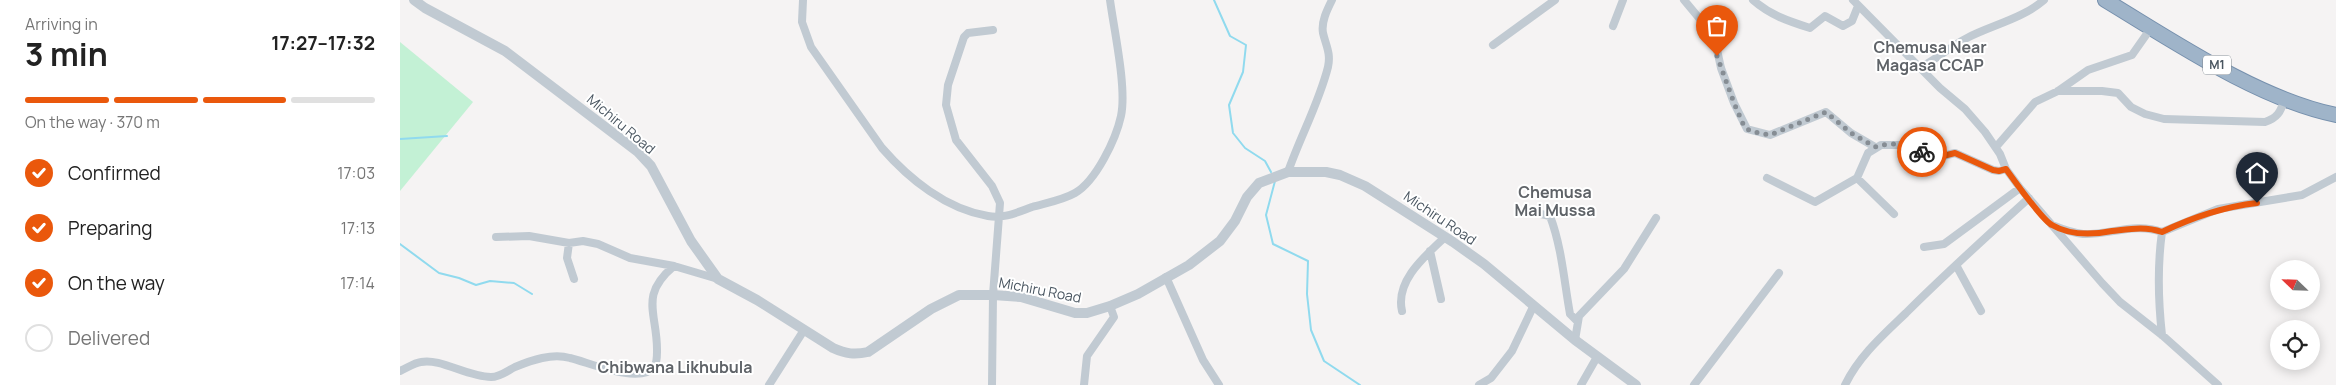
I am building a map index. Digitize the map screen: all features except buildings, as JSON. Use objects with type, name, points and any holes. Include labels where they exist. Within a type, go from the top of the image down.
[{"type":"highway","name":"M1","points":[[2105,0],[2151,28],[2284,100],[2336,115]]},
{"type":"street","name":"Michiru Road","points":[[414,0],[511,56],[638,152],[651,166],[691,241],[718,279],[758,300],[840,351],[859,354],[868,352],[945,300],[959,295],[993,294],[1021,297],[1075,313],[1088,313],[1110,306],[1189,265],[1225,236],[1247,196],[1259,182],[1288,172],[1326,172],[1354,180],[1445,237],[1484,264],[1533,307],[1596,357],[1636,385]]},
{"type":"street","points":[[803,0],[802,22],[811,48],[890,158],[910,177],[942,198],[981,215],[1000,218],[1074,194],[1089,181],[1110,145],[1117,131],[1123,105],[1110,0]]},
{"type":"street","points":[[1288,172],[1298,141],[1320,92],[1328,66],[1330,52],[1323,26],[1332,0]]},
{"type":"street","points":[[1493,45],[1554,0]]},
{"type":"street","points":[[1612,26],[1623,0]]},
{"type":"street","points":[[1684,0],[1714,36],[1721,68],[1734,103],[1747,129],[1770,135],[1826,112],[1851,133],[1875,147]]},
{"type":"street","points":[[1753,0],[1765,11],[1810,28],[1825,16],[1844,26],[1852,21],[1856,3]]},
{"type":"street","points":[[1921,68],[1960,41],[2018,16],[2036,7],[2044,0]]},
{"type":"street","points":[[1856,3],[1940,88],[1965,109],[1996,147],[2006,169],[2020,188],[2050,225],[2114,296],[2162,335],[2218,385]]},
{"type":"street","points":[[1996,147],[2035,102],[2058,91],[2088,70],[2132,55],[2151,28]]},
{"type":"street","points":[[992,385],[993,294],[1000,218],[998,196],[956,140],[946,105],[948,85],[964,37],[968,33],[993,30]]},
{"type":"street","points":[[2058,91],[2118,93],[2131,107],[2145,114],[2164,119],[2184,120],[2265,122],[2275,118],[2282,109],[2284,100]]},
{"type":"street","points":[[1767,178],[1816,202],[1856,178],[1865,158],[1875,147],[1902,144],[1939,157],[1955,153],[1993,170],[2006,169]]},
{"type":"street","points":[[2050,225],[2082,234],[2136,228],[2152,228],[2162,232],[2196,216],[2218,209],[2302,195],[2336,177]]},
{"type":"street","points":[[1856,178],[1894,214]]},
{"type":"street","points":[[1924,247],[1944,244],[2020,188]]},
{"type":"street","points":[[1845,385],[1854,367],[1872,347],[1956,265],[2029,198]]},
{"type":"street","points":[[1541,214],[1550,216],[1554,227],[1562,254],[1570,314],[1576,321]]},
{"type":"street","points":[[1575,340],[1576,321],[1624,268],[1656,218]]},
{"type":"street","points":[[2162,232],[2157,264],[2157,298],[2162,335]]},
{"type":"street","points":[[496,237],[536,237],[570,243],[583,241],[598,244],[630,258],[674,266],[718,279]]},
{"type":"street","points":[[1402,312],[1400,305],[1406,283],[1417,264],[1445,237]]},
{"type":"street","points":[[570,243],[567,258],[574,280]]},
{"type":"street","points":[[1430,251],[1440,300]]},
{"type":"street","points":[[1956,265],[1981,311]]},
{"type":"street","points":[[400,371],[418,362],[436,362],[467,373],[491,377],[502,375],[540,358],[554,356],[570,357],[617,372],[648,372],[654,367],[657,359],[657,343],[651,298],[662,276],[674,266]]},
{"type":"street","points":[[1694,385],[1778,273]]},
{"type":"street","points":[[1166,278],[1203,360],[1219,385]]},
{"type":"street","points":[[1084,385],[1087,356],[1114,317],[1110,306]]},
{"type":"street","points":[[1480,385],[1491,378],[1512,351],[1533,307]]},
{"type":"street","points":[[769,385],[804,330]]},
{"type":"street","points":[[1581,385],[1596,357]]},
{"type":"green space","points":[[400,42],[473,102],[400,191]]},
{"type":"waterway","points":[[1214,0],[1230,36],[1246,45],[1243,72],[1229,105],[1233,133],[1245,148],[1265,161],[1271,172]]},
{"type":"waterway","points":[[400,139],[447,136]]},
{"type":"waterway","points":[[1275,181],[1266,215],[1273,244],[1308,261],[1307,294],[1311,330],[1324,361],[1360,385]]},
{"type":"waterway","points":[[400,244],[439,273],[476,285],[490,281],[514,283],[532,294]]},
{"type":"way so far","points":[[1717,56],[1740,117],[1744,126],[1750,131],[1770,135],[1826,112],[1837,123],[1875,147],[1902,144],[1922,152]]},
{"type":"district","name":"Chemusa Near Magasa CCAP","points":[[1930,56]]},
{"type":"district","name":"Chemusa Mai Mussa","points":[[1555,201]]},
{"type":"district","name":"Chibwana Likhubula","points":[[675,367]]},
{"type":"route","points":[[1922,152],[1939,157],[1955,153],[1993,170],[2006,169],[2050,225],[2082,234],[2099,234],[2136,228],[2152,228],[2162,232],[2196,216],[2218,209],[2257,203]]}]
